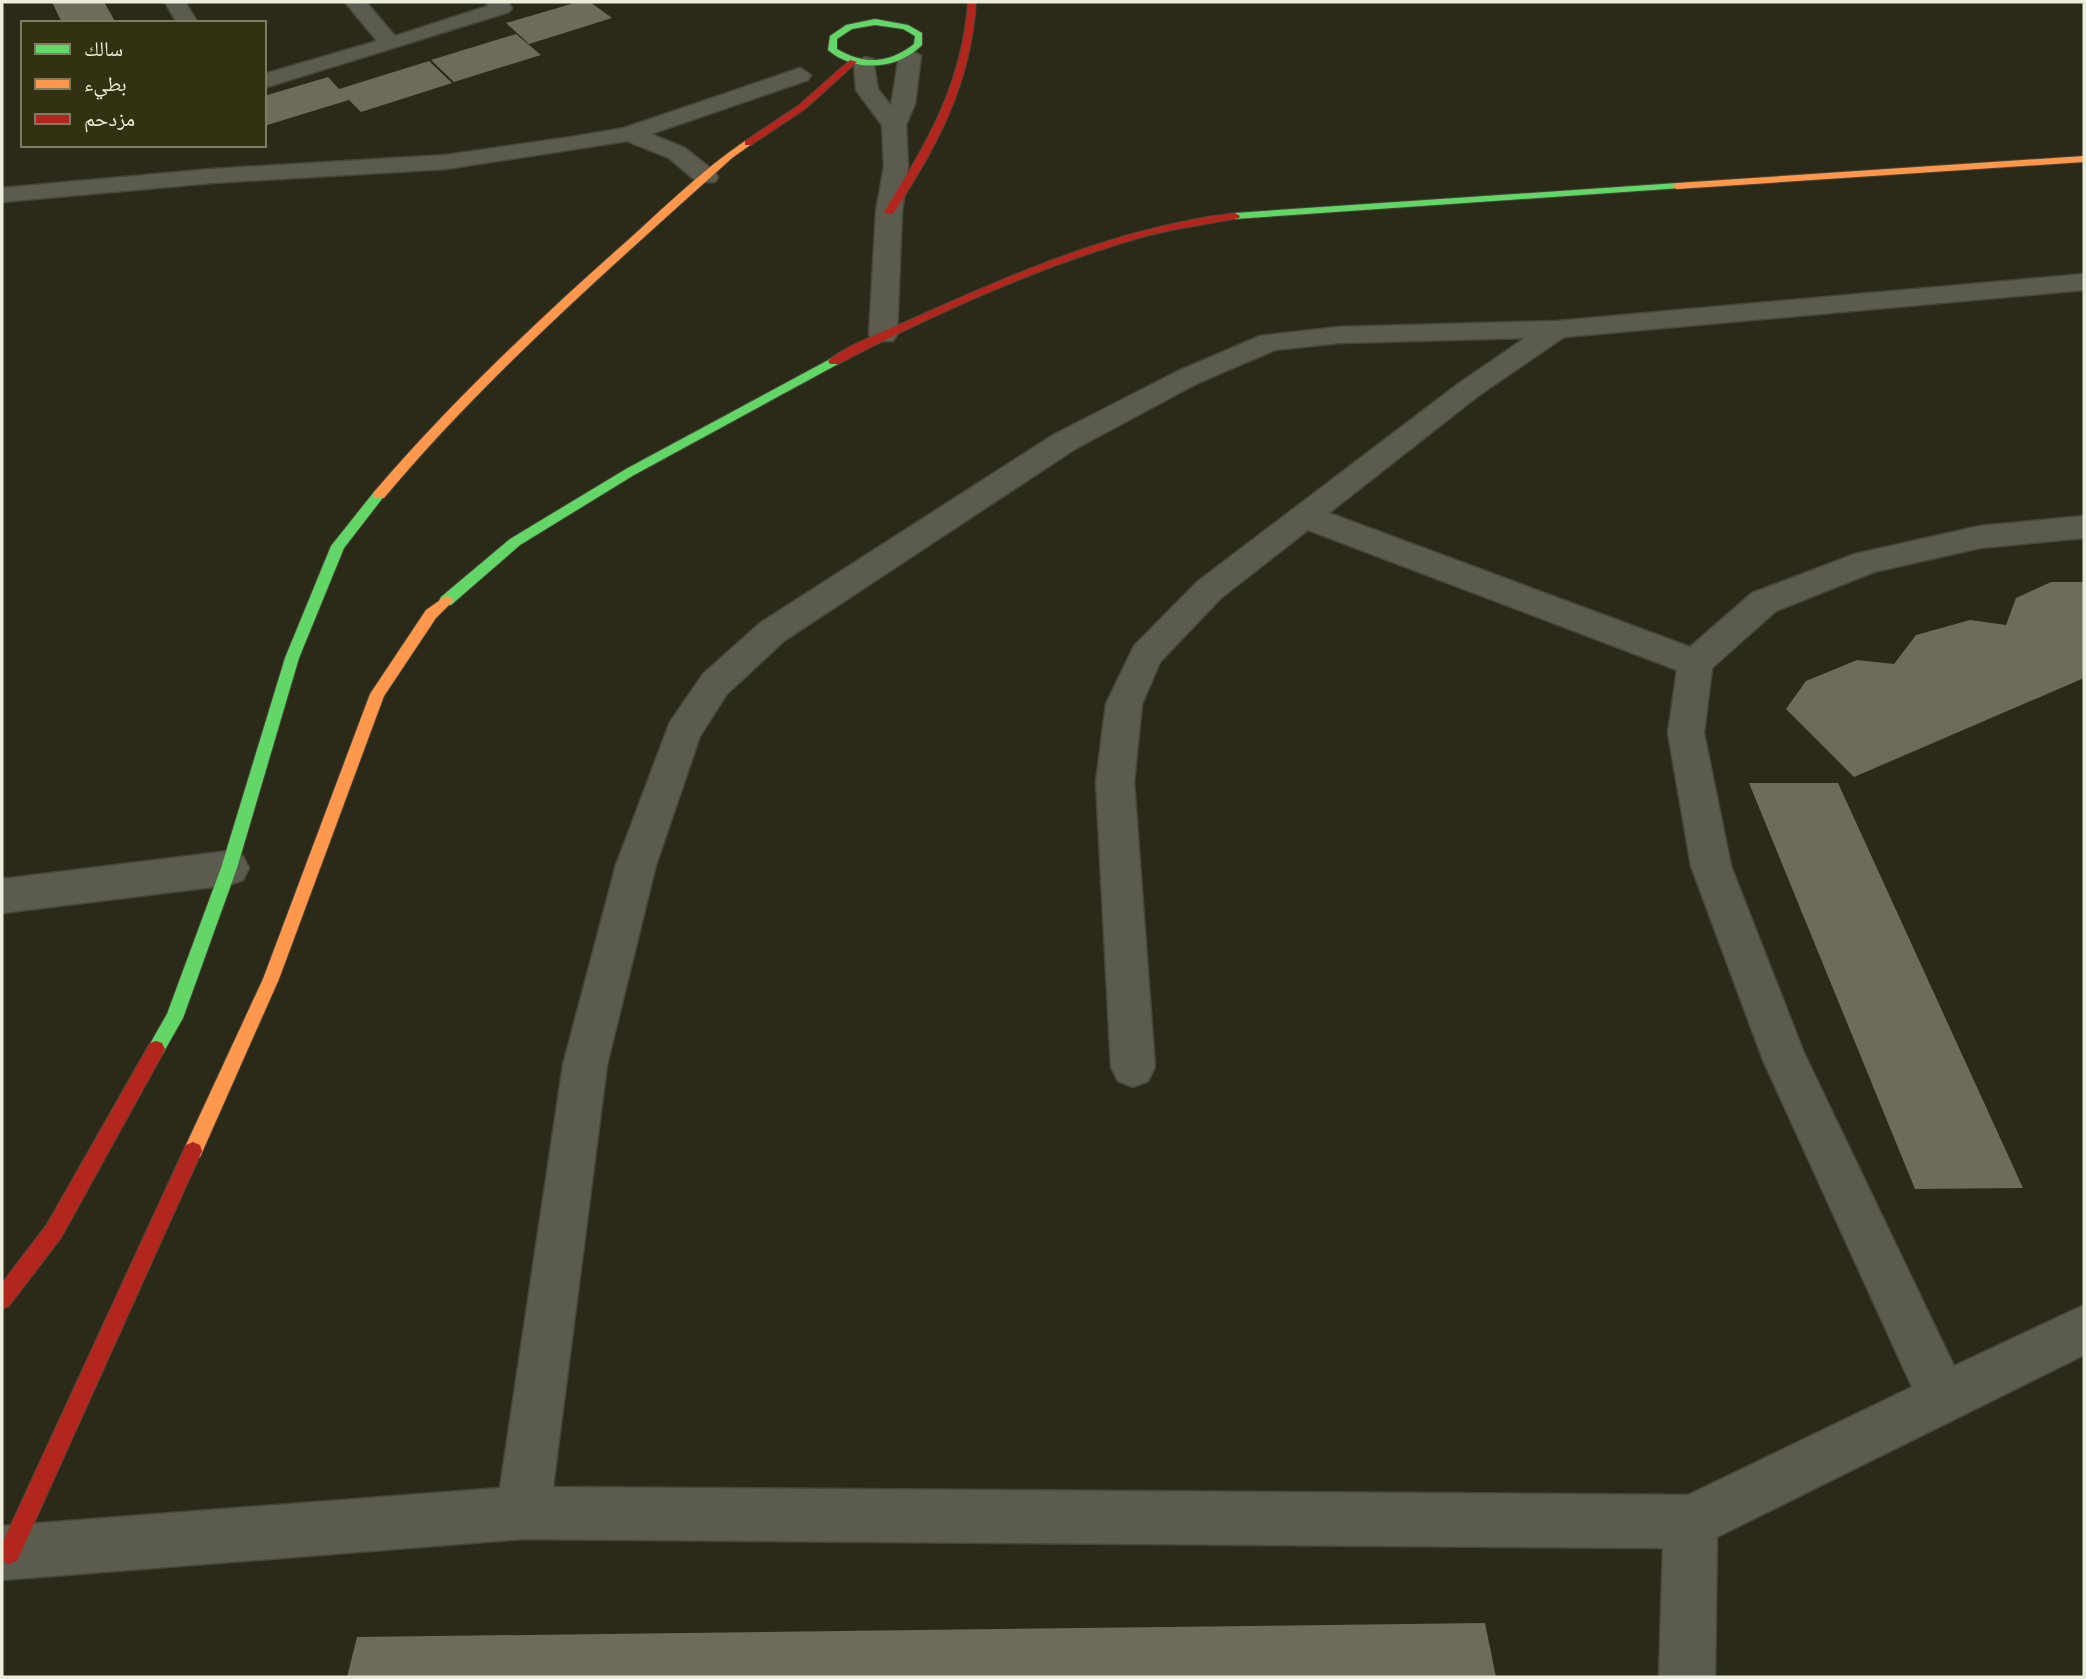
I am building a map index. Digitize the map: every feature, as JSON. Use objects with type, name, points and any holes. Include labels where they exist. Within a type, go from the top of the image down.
[{"type":"main road","points":[[889,212],[939,131],[970,38],[972,2]]},
{"type":"main road","points":[[874,22],[887,9]]},
{"type":"main road","points":[[908,27],[916,10]]},
{"type":"main road","points":[[729,156],[748,128],[816,63],[840,32],[874,22],[908,27],[918,34],[920,41],[918,49],[910,56],[890,63],[816,63]]},
{"type":"main road","points":[[2,1299],[54,1231],[174,1018],[229,868],[292,658],[338,546],[420,444],[561,308],[729,156],[802,107],[859,63]]},
{"type":"main road","points":[[5,1553],[271,979],[377,694],[431,614],[514,542],[631,472],[883,335],[1049,264],[1133,236],[1204,219],[2084,159]]},
{"type":"street","points":[[176,2],[187,21]]},
{"type":"street","points":[[355,2],[391,44]]},
{"type":"street","points":[[266,80],[391,44],[505,4]]},
{"type":"street","points":[[883,335],[889,212],[896,166],[894,125],[904,104],[910,56]]},
{"type":"street","points":[[2,195],[214,166],[446,162],[628,134],[816,63]]},
{"type":"street","points":[[859,63],[867,90],[894,125]]},
{"type":"street","points":[[628,134],[677,153],[706,177]]},
{"type":"street","points":[[523,1513],[585,1065],[636,865],[683,732],[715,684],[772,632],[1064,442],[1188,377],[1270,342],[1339,335],[1557,329],[2084,282]]},
{"type":"street","points":[[1133,1067],[1115,782],[1124,704],[1146,655],[1209,590],[1468,390],[1557,329]]},
{"type":"street","points":[[1304,516],[1695,663]]},
{"type":"street","points":[[1943,1398],[1785,1060],[1711,866],[1686,733],[1695,663],[1764,602],[1867,562],[1980,537],[2084,527]]},
{"type":"street","points":[[2,896],[229,868]]},
{"type":"street","points":[[5,1553],[523,1513],[1691,1522],[2084,1329]]},
{"type":"street","points":[[1687,1677],[1691,1522]]},
{"type":"building","points":[[52,2],[104,2],[115,21],[61,21]]},
{"type":"building","points":[[578,2],[590,2],[612,18],[529,44],[506,23]]},
{"type":"building","points":[[516,34],[541,55],[454,82],[431,60]]},
{"type":"building","points":[[429,61],[452,83],[361,112],[349,100],[266,125],[266,95],[328,77],[339,89]]},
{"type":"building","points":[[2051,582],[2084,582],[2084,678],[1854,777],[1786,709],[1806,681],[1857,660],[1894,664],[1916,635],[1970,620],[2006,625],[2016,598]]},
{"type":"building","points":[[1749,783],[1838,783],[2023,1188],[1915,1189]]},
{"type":"building","points":[[1485,1623],[1496,1677],[347,1677],[357,1637]]},
{"type":"traffic: fast","points":[[875,22],[905,27],[919,35],[918,45],[898,59],[876,64],[854,61],[832,50],[833,38],[849,27],[875,22]]},
{"type":"traffic: fast","points":[[1235,216],[1677,186]]},
{"type":"traffic: fast","points":[[446,601],[515,542],[630,472],[834,361]]},
{"type":"traffic: fast","points":[[156,1049],[174,1018],[229,868],[292,658],[338,546],[379,495]]},
{"type":"traffic: slow","points":[[379,495],[459,404],[502,361],[729,156],[748,143]]},
{"type":"traffic: slow","points":[[1677,186],[2084,159]]},
{"type":"traffic: slow","points":[[193,1151],[271,979],[377,694],[431,614],[446,601]]},
{"type":"traffic: jam","points":[[889,212],[933,138],[957,86],[965,59],[972,2]]},
{"type":"traffic: jam","points":[[748,143],[802,107],[853,62]]},
{"type":"traffic: jam","points":[[834,361],[980,293],[1073,256],[1169,227],[1235,216]]},
{"type":"traffic: jam","points":[[2,1299],[54,1231],[156,1049]]},
{"type":"traffic: jam","points":[[9,1553],[193,1151]]}]
